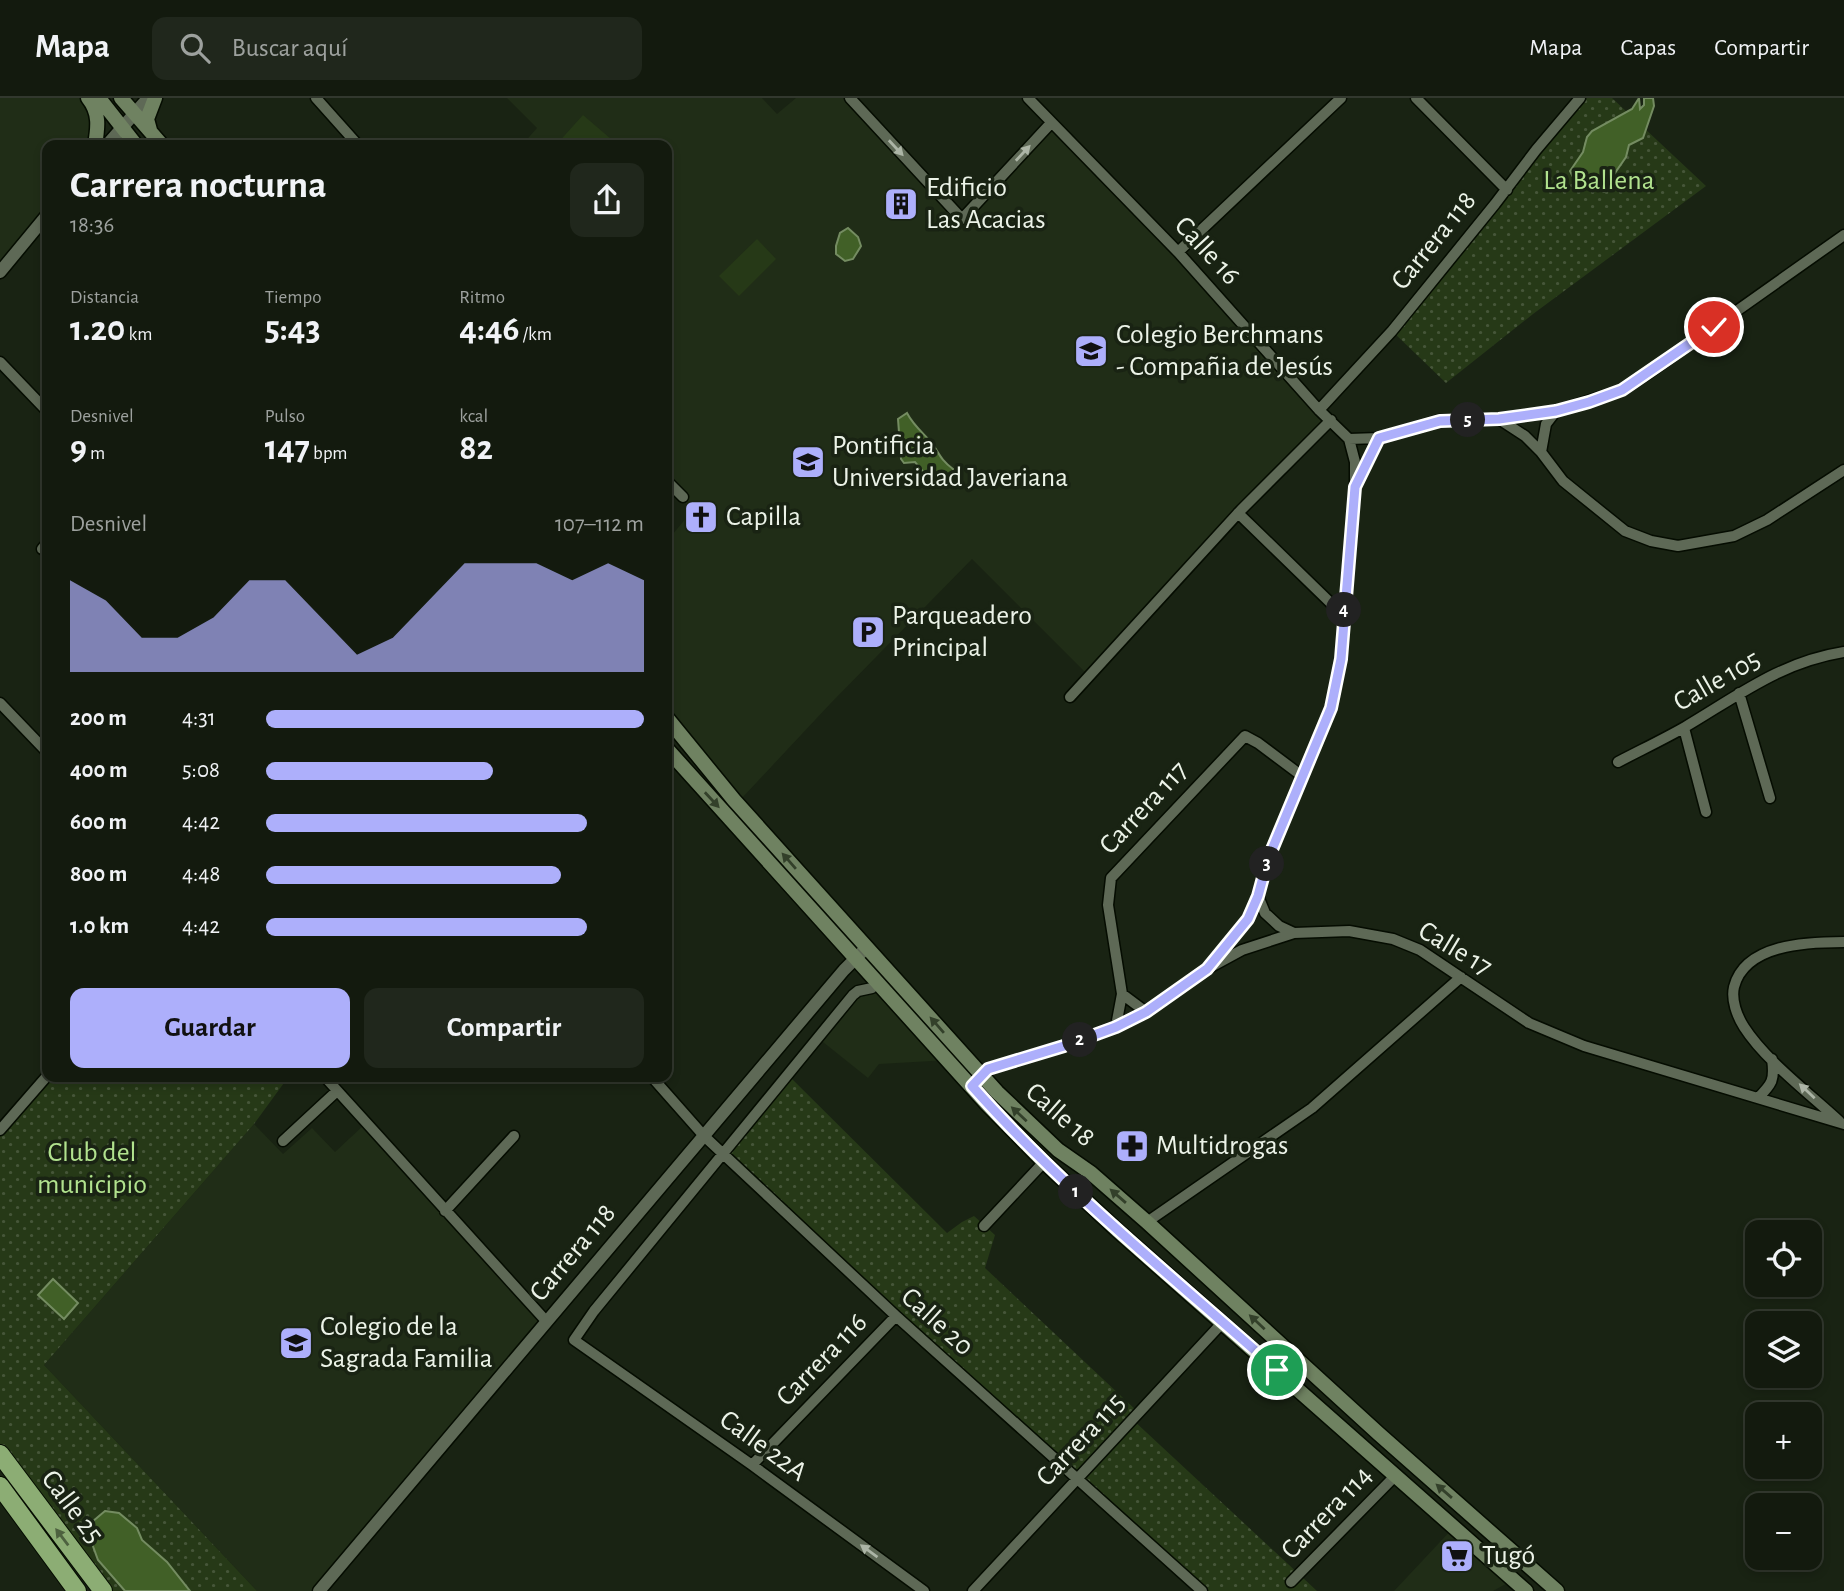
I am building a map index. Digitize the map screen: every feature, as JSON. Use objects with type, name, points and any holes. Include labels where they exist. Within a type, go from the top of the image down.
[{"type":"highway","name":"Calle 25","points":[[0,1454],[103,1591]]},
{"type":"highway","name":"Calle 25","points":[[0,1486],[77,1591]]},
{"type":"main road","points":[[88,98],[96,112],[96,140]]},
{"type":"main road","points":[[99,98],[132,140]]},
{"type":"main road","points":[[121,98],[158,140]]},
{"type":"main road","points":[[150,130],[148,119],[155,98]]},
{"type":"main road","name":"Calle 18","points":[[672,724],[861,952]]},
{"type":"main road","name":"Calle 18","points":[[672,754],[861,952],[977,1081],[1044,1162],[1117,1230],[1526,1591]]},
{"type":"main road","name":"Calle 18","points":[[977,1081],[1147,1222],[1379,1434],[1557,1591]]},
{"type":"street","points":[[111,140],[148,98]]},
{"type":"street","points":[[316,98],[354,140]]},
{"type":"street","points":[[850,98],[962,219],[1051,123]]},
{"type":"street","name":"Calle 16","points":[[1028,98],[1178,252],[1319,410],[1349,439]]},
{"type":"street","points":[[1178,252],[1341,98]]},
{"type":"street","points":[[1416,98],[1507,190]]},
{"type":"street","name":"Carrera 118","points":[[1319,410],[1392,331],[1580,98]]},
{"type":"street","points":[[0,272],[42,221]]},
{"type":"street","points":[[1207,969],[1248,919],[1258,896],[1268,859],[1331,708],[1341,659],[1355,487],[1355,462],[1349,439],[1379,438],[1440,421],[1499,419],[1556,411],[1622,390],[1844,235]]},
{"type":"street","points":[[0,362],[42,406]]},
{"type":"street","points":[[1541,452],[1546,424],[1556,411]]},
{"type":"street","points":[[1499,419],[1525,436],[1563,481],[1626,531],[1651,541],[1678,546],[1734,536],[1767,520],[1844,470]]},
{"type":"street","points":[[1070,697],[1238,513],[1331,421]]},
{"type":"street","points":[[1355,487],[1379,438]]},
{"type":"street","points":[[672,486],[683,497]]},
{"type":"street","points":[[1238,513],[1344,616]]},
{"type":"street","name":"Calle 105","points":[[1618,762],[1684,728],[1739,693],[1788,667],[1823,655],[1844,652]]},
{"type":"street","points":[[1739,693],[1770,798]]},
{"type":"street","points":[[0,703],[42,747]]},
{"type":"street","points":[[1684,728],[1706,812]]},
{"type":"street","name":"Carrera 117","points":[[1116,1027],[1122,994],[1108,891],[1111,878],[1245,736],[1302,776]]},
{"type":"street","points":[[1258,896],[1265,913],[1279,926],[1294,933]]},
{"type":"street","name":"Calle 17","points":[[1294,933],[1349,931],[1392,939],[1420,950],[1529,1023],[1584,1046],[1843,1124]]},
{"type":"street","points":[[977,1081],[988,1069],[1116,1027],[1146,1012],[1207,969],[1242,950],[1294,933]]},
{"type":"street","points":[[1843,1124],[1772,1059],[1744,1028],[1735,1009],[1733,993],[1737,975],[1750,960],[1768,951],[1826,942],[1844,942]]},
{"type":"street","name":"Carrera 118","points":[[319,1591],[861,952]]},
{"type":"street","points":[[1147,1222],[1312,1108],[1461,977]]},
{"type":"street","points":[[723,1154],[853,995],[872,988]]},
{"type":"street","points":[[1122,994],[1146,1012]]},
{"type":"street","points":[[1758,1098],[1771,1085],[1772,1059]]},
{"type":"street","points":[[0,1130],[42,1082]]},
{"type":"street","points":[[329,1082],[547,1322]]},
{"type":"street","name":"Calle 20","points":[[656,1082],[704,1136],[896,1316],[1202,1591]]},
{"type":"street","points":[[282,1141],[337,1091]]},
{"type":"street","points":[[445,1211],[514,1136]]},
{"type":"street","name":"Calle 22A","points":[[723,1154],[594,1311],[574,1340],[752,1465],[924,1591]]},
{"type":"street","points":[[984,1226],[1044,1162]]},
{"type":"street","name":"Carrera 116","points":[[752,1465],[896,1316]]},
{"type":"street","name":"Carrera 115","points":[[973,1591],[1223,1322]]},
{"type":"street","name":"Carrera 114","points":[[1291,1583],[1396,1475]]},
{"type":"shaded area","points":[[0,98],[88,98],[94,140],[42,140],[42,221],[0,272]]},
{"type":"shaded area","points":[[507,98],[762,98],[777,114],[796,98],[850,98],[962,219],[1051,123],[1331,420],[1089,676],[972,559],[742,798],[672,723],[672,535],[687,517],[689,507],[672,486],[672,140],[526,140],[537,128]]},
{"type":"shaded area","points":[[1639,98],[1640,109],[1644,105],[1644,98],[1653,98],[1654,106],[1643,138],[1629,145],[1626,157],[1614,175],[1621,184],[1619,187],[1604,192],[1574,179],[1570,171],[1583,152],[1587,137],[1592,131],[1632,109]]},
{"type":"shaded area","points":[[848,228],[858,237],[861,246],[853,259],[845,261],[836,254],[836,246],[840,233]]},
{"type":"shaded area","points":[[907,413],[953,469],[953,480],[945,484],[938,477],[926,475],[915,462],[904,463],[901,459],[898,419]]},
{"type":"shaded area","points":[[884,989],[949,1060],[879,1064],[868,1078],[818,1038],[853,995]]},
{"type":"shaded area","name":"Colegio de la Sagrada Familia","points":[[254,1124],[283,1154],[312,1128],[335,1152],[365,1124],[547,1322],[319,1591],[257,1591],[44,1365]]},
{"type":"shaded area","points":[[53,1279],[78,1303],[64,1319],[38,1295]]},
{"type":"shaded area","points":[[105,1511],[119,1513],[137,1528],[142,1540],[167,1562],[190,1591],[125,1591],[98,1560],[86,1527]]},
{"type":"shaded area","name":"Tugó","points":[[1454,1527],[1513,1580],[1493,1591],[1394,1591]]},
{"type":"green space","name":"La Ballena","points":[[1580,98],[1612,98],[1706,186],[1533,314],[1446,383],[1392,331]]},
{"type":"green space","points":[[583,115],[612,140],[560,140]]},
{"type":"green space","points":[[757,239],[776,259],[739,296],[719,276]]},
{"type":"green space","points":[[789,1076],[947,1233],[974,1216],[995,1235],[985,1268],[1138,1412],[1132,1419],[1317,1591],[1202,1591],[723,1154]]},
{"type":"green space","name":"Club del municipio","points":[[42,1082],[285,1082],[254,1124],[44,1365],[257,1591],[103,1591],[0,1454],[0,1130]]},
{"type":"place","name":"Edificio Las Acacias","points":[[901,204]]},
{"type":"place","name":"Colegio Berchmans - Compañia de Jesús","points":[[1091,351]]},
{"type":"place","name":"Pontificia Universidad Javeriana","points":[[808,462]]},
{"type":"place","name":"Capilla","points":[[701,517]]},
{"type":"place","name":"Parqueadero Principal","points":[[868,632]]},
{"type":"place","name":"Multidrogas","points":[[1132,1146]]},
{"type":"place","name":"Colegio de la Sagrada Familia","points":[[296,1343]]},
{"type":"place","name":"Tugó","points":[[1457,1556]]},
{"type":"route","points":[[1277,1370],[1117,1230],[1044,1162],[972,1086],[988,1069],[1064,1046],[1116,1027],[1146,1012],[1207,969],[1248,919],[1258,896],[1268,859],[1331,708],[1341,659],[1355,487],[1379,438],[1440,421],[1499,419],[1556,411],[1589,402],[1622,390],[1714,327]]}]
